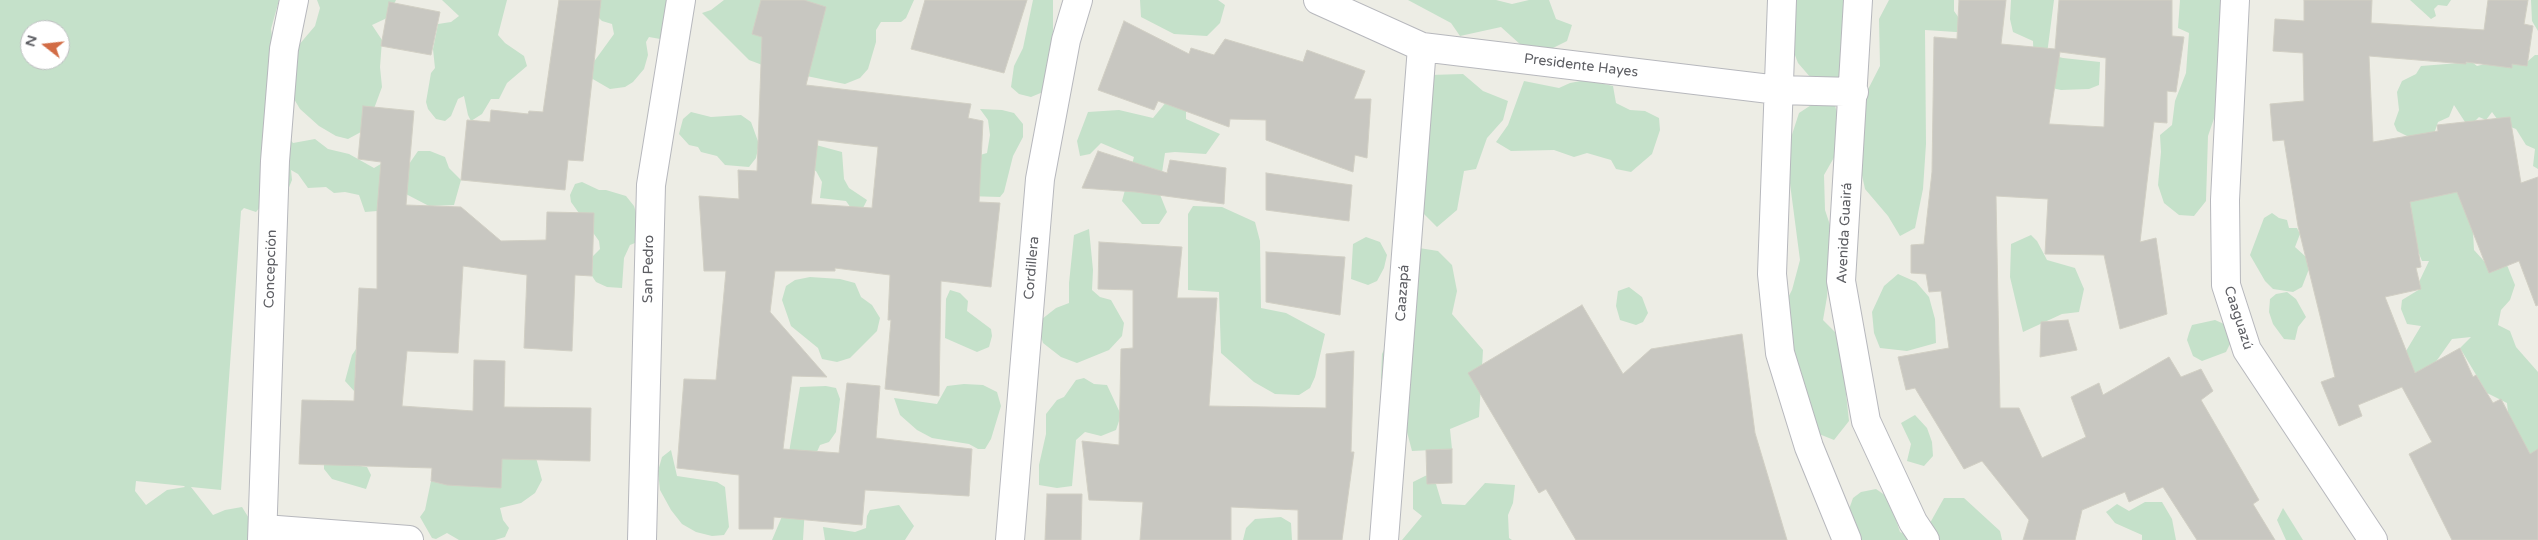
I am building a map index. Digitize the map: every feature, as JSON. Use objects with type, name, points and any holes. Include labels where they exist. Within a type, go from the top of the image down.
[{"type":"street","name":"Concepción","points":[[263,535],[275,161],[284,49],[294,0]]},
{"type":"street","name":"San Pedro","points":[[642,540],[651,185],[681,0]]},
{"type":"street","name":"Cordillera","points":[[1010,540],[1040,179],[1066,40],[1078,0]]},
{"type":"street","name":"Presidente Hayes","points":[[1318,0],[1422,47],[1778,90],[1854,92]]},
{"type":"street","points":[[1782,0],[1772,274],[1780,353],[1809,447],[1847,540]]},
{"type":"street","name":"Avenida Guairá","points":[[1858,0],[1854,92],[1841,281],[1866,421],[1914,522],[1925,540]]},
{"type":"street","name":"Caaguazú","points":[[2234,0],[2225,200],[2226,285],[2247,350],[2373,540]]},
{"type":"street","name":"Caazapá","points":[[1384,540],[1422,47]]},
{"type":"street","points":[[263,535],[409,540]]},
{"type":"green space","points":[[0,0],[279,0],[271,29],[286,134],[293,143],[315,139],[328,149],[349,154],[374,168],[384,162],[409,164],[418,151],[430,151],[445,157],[449,168],[461,180],[454,205],[429,206],[404,193],[377,211],[365,212],[359,195],[345,192],[334,193],[326,187],[308,188],[298,174],[291,170],[292,180],[283,202],[262,205],[256,212],[244,208],[241,211],[221,490],[191,487],[213,515],[225,510],[242,507],[250,520],[253,540],[0,540]],"holes":[[[136,481],[184,486],[167,490],[146,505],[135,491]]]},
{"type":"green space","points":[[317,0],[396,0],[387,18],[372,25],[382,40],[380,67],[382,87],[372,114],[361,132],[348,139],[336,136],[319,126],[300,109],[285,84],[292,53],[315,26],[320,8]]},
{"type":"green space","points":[[442,0],[507,0],[498,35],[505,43],[524,56],[527,66],[507,83],[499,99],[491,99],[482,114],[471,121],[464,96],[458,99],[451,116],[445,121],[436,119],[428,109],[426,102],[431,73],[435,68],[433,49],[438,24],[451,22],[459,16]]},
{"type":"green space","points":[[592,0],[681,0],[666,40],[649,37],[646,42],[648,55],[644,69],[633,82],[625,87],[610,89],[591,78],[593,63],[614,34],[612,24],[602,21],[593,12]]},
{"type":"green space","points":[[724,0],[914,0],[906,18],[901,22],[881,22],[876,30],[876,42],[868,69],[860,78],[845,84],[773,69],[749,60],[702,13],[711,10]]},
{"type":"green space","points":[[1033,0],[1053,0],[1053,30],[1052,53],[1043,92],[1031,97],[1019,94],[1011,87],[1014,66],[1023,48]]},
{"type":"green space","points":[[1140,0],[1218,0],[1225,5],[1220,23],[1207,36],[1174,34],[1141,17]]},
{"type":"green space","points":[[1408,0],[1496,0],[1512,4],[1529,0],[1549,0],[1556,19],[1572,25],[1567,41],[1545,52],[1532,55],[1501,27],[1460,36],[1451,23]]},
{"type":"green space","points":[[1791,0],[1867,0],[1848,72],[1836,79],[1811,78],[1798,63],[1791,45]]},
{"type":"green space","points":[[1889,0],[1954,0],[1954,11],[1961,21],[1987,34],[1925,30],[1926,144],[1923,189],[1915,228],[1900,236],[1888,216],[1865,189],[1860,166],[1861,103],[1880,66],[1879,19]]},
{"type":"green space","points":[[2011,0],[2054,0],[2047,54],[2063,58],[2100,62],[2099,85],[2089,89],[2061,90],[2038,85],[2034,69],[2033,41],[2013,32],[2010,19]]},
{"type":"green space","points":[[2180,0],[2222,0],[2218,42],[2222,65],[2220,101],[2208,136],[2206,201],[2194,216],[2179,215],[2164,203],[2158,185],[2161,152],[2160,135],[2172,125],[2175,101],[2186,73],[2189,33],[2178,28]]},
{"type":"green space","points":[[2410,0],[2451,0],[2447,6],[2438,5],[2434,9],[2436,16],[2431,19]]},
{"type":"green space","points":[[2531,0],[2538,0],[2538,31],[2532,21]]},
{"type":"green space","points":[[2535,55],[2538,55],[2538,169],[2533,166],[2535,149],[2526,145],[2516,129],[2500,123],[2492,112],[2486,120],[2479,117],[2474,122],[2465,122],[2454,105],[2449,117],[2438,122],[2434,134],[2419,142],[2397,131],[2394,124],[2399,110],[2397,92],[2402,81],[2416,74],[2421,66],[2472,62],[2477,66],[2499,63],[2509,68],[2514,62],[2528,61]]},
{"type":"green space","points":[[1463,74],[1483,91],[1508,101],[1503,120],[1487,138],[1476,169],[1464,171],[1457,210],[1437,227],[1424,214],[1418,187],[1430,75]]},
{"type":"green space","points":[[1586,80],[1613,86],[1616,103],[1630,110],[1645,111],[1659,118],[1660,130],[1652,154],[1631,172],[1616,169],[1611,160],[1587,153],[1574,157],[1554,150],[1511,151],[1496,142],[1508,125],[1524,81],[1559,88],[1570,83]]},
{"type":"green space","points":[[1831,92],[1838,116],[1836,154],[1824,175],[1825,210],[1832,231],[1827,297],[1823,320],[1835,332],[1842,357],[1849,421],[1834,440],[1814,432],[1777,319],[1792,290],[1800,260],[1786,153],[1799,113]]},
{"type":"green space","points":[[1167,101],[1186,110],[1186,119],[1220,134],[1206,154],[1165,153],[1159,192],[1167,212],[1159,224],[1142,224],[1122,201],[1134,157],[1101,143],[1090,154],[1080,156],[1077,141],[1088,112],[1119,110],[1153,118]]},
{"type":"green space","points":[[980,109],[1002,110],[1014,113],[1023,124],[1023,137],[1013,156],[1004,192],[1000,197],[967,196],[973,157],[987,153],[990,135],[988,120]]},
{"type":"green space","points":[[691,112],[711,117],[741,115],[751,122],[759,144],[756,158],[749,167],[725,165],[717,156],[701,152],[698,147],[689,145],[679,134],[683,119]]},
{"type":"green space","points":[[816,145],[842,152],[844,179],[849,188],[867,200],[861,212],[853,211],[846,201],[820,198],[822,182],[816,171],[803,168]]},
{"type":"green space","points":[[582,182],[599,190],[606,190],[626,196],[634,206],[639,222],[635,243],[630,245],[624,258],[622,288],[607,287],[596,282],[592,276],[593,256],[600,249],[599,241],[571,202],[570,195],[575,184]]},
{"type":"green space","points":[[2417,185],[2463,191],[2481,207],[2473,232],[2474,250],[2484,261],[2507,265],[2515,285],[2510,300],[2501,310],[2498,325],[2510,331],[2516,347],[2538,372],[2538,528],[2535,540],[2509,423],[2507,403],[2487,393],[2460,348],[2471,337],[2452,339],[2430,370],[2416,373],[2408,370],[2406,351],[2421,326],[2407,324],[2401,309],[2402,300],[2420,289],[2419,282],[2429,261],[2422,261],[2415,244],[2410,202]]},
{"type":"green space","points":[[1193,206],[1222,207],[1255,222],[1260,241],[1261,308],[1286,313],[1325,334],[1315,377],[1310,388],[1299,395],[1275,394],[1254,382],[1221,353],[1219,292],[1188,290],[1188,214]]},
{"type":"green space","points":[[2272,213],[2279,218],[2287,220],[2289,228],[2297,228],[2300,234],[2295,247],[2306,257],[2309,269],[2302,287],[2293,292],[2273,289],[2265,281],[2250,255],[2264,218]]},
{"type":"green space","points":[[1089,229],[1093,270],[1092,290],[1100,297],[1111,300],[1124,323],[1122,336],[1109,350],[1077,363],[1061,357],[1043,343],[1037,323],[1056,308],[1069,303],[1074,235]]},
{"type":"green space","points":[[2031,235],[2037,241],[2047,260],[2075,268],[2084,289],[2079,312],[2062,314],[2023,332],[2010,277],[2011,244]]},
{"type":"green space","points":[[1366,237],[1380,242],[1387,255],[1384,268],[1377,281],[1368,285],[1351,279],[1353,244]]},
{"type":"green space","points":[[1419,248],[1438,251],[1452,265],[1457,291],[1452,314],[1483,350],[1479,417],[1450,429],[1452,449],[1412,451],[1407,432],[1394,410],[1381,378],[1382,354],[1392,333]]},
{"type":"green space","points":[[1898,274],[1916,282],[1929,297],[1935,319],[1936,343],[1907,351],[1880,348],[1874,333],[1872,312],[1884,286]]},
{"type":"green space","points":[[810,277],[840,279],[855,283],[861,297],[872,305],[880,318],[877,331],[850,358],[837,362],[822,359],[818,348],[791,326],[782,300],[786,286],[795,280]]},
{"type":"green space","points":[[1629,287],[1642,297],[1648,313],[1643,322],[1636,325],[1620,320],[1616,306],[1618,291]]},
{"type":"green space","points":[[950,290],[960,293],[968,301],[967,311],[991,329],[992,336],[989,347],[977,352],[945,338],[946,299]]},
{"type":"green space","points":[[2287,292],[2296,299],[2306,317],[2298,327],[2295,340],[2284,339],[2273,324],[2269,312],[2270,299],[2276,294]]},
{"type":"green space","points":[[2215,320],[2224,324],[2229,332],[2230,344],[2226,352],[2202,361],[2193,356],[2187,340],[2189,333],[2192,325]]},
{"type":"green space","points":[[356,349],[355,392],[345,381],[352,355]]},
{"type":"green space","points":[[1084,378],[1094,384],[1107,385],[1121,415],[1116,430],[1101,436],[1085,432],[1076,440],[1072,486],[1057,488],[1039,485],[1039,465],[1046,434],[1046,414],[1057,400],[1064,397],[1076,380]]},
{"type":"green space","points":[[964,384],[983,385],[997,392],[1001,406],[991,439],[985,449],[978,449],[969,444],[932,438],[917,430],[900,415],[894,398],[937,404],[947,386]]},
{"type":"green space","points":[[826,386],[836,388],[840,399],[836,432],[829,442],[820,445],[807,474],[803,540],[772,540],[783,514],[782,494],[800,387]]},
{"type":"green space","points":[[1915,415],[1927,428],[1932,442],[1933,456],[1924,466],[1907,461],[1911,444],[1901,423]]},
{"type":"green space","points":[[503,450],[535,454],[542,480],[535,493],[521,503],[500,508],[503,520],[509,528],[505,537],[495,540],[459,540],[447,533],[436,539],[432,538],[420,517],[425,510],[431,481]]},
{"type":"green space","points":[[671,450],[677,476],[717,482],[725,487],[729,527],[724,535],[712,536],[696,532],[682,524],[671,510],[660,490],[658,471],[662,457]]},
{"type":"green space","points":[[324,456],[347,464],[367,467],[371,475],[366,489],[332,479],[324,469]]},
{"type":"green space","points":[[1427,475],[1436,484],[1442,504],[1465,505],[1485,483],[1515,485],[1513,503],[1508,515],[1509,538],[1512,540],[1402,540],[1422,516],[1413,509],[1413,482]]},
{"type":"green space","points":[[1876,489],[1889,498],[1900,532],[1918,540],[1854,540],[1848,512],[1853,498],[1861,492]]},
{"type":"green space","points":[[1944,498],[1964,498],[2000,531],[2002,540],[1937,540],[1930,523]]},
{"type":"green space","points":[[2145,502],[2162,502],[2172,519],[2176,540],[2142,540],[2142,535],[2115,523],[2106,512],[2117,504],[2129,511]]},
{"type":"green space","points":[[899,505],[914,526],[905,540],[825,540],[823,527],[855,532],[866,528],[867,516],[870,510]]},
{"type":"green space","points":[[2283,508],[2303,540],[2286,540],[2277,520]]},
{"type":"green space","points":[[1281,517],[1291,523],[1292,540],[1243,540],[1246,528],[1255,519]]},
{"type":"building","points":[[559,0],[601,0],[583,161],[568,160],[565,190],[461,180],[467,120],[490,122],[491,110],[528,114],[529,111],[543,112]]},
{"type":"building","points":[[761,0],[804,0],[826,7],[806,85],[971,104],[968,118],[983,121],[979,202],[1000,203],[991,287],[941,281],[939,396],[885,389],[891,320],[888,320],[890,275],[835,268],[835,271],[775,271],[770,312],[827,377],[792,376],[783,449],[839,453],[847,383],[880,386],[876,438],[972,449],[969,496],[865,490],[862,525],[774,517],[773,529],[739,529],[739,475],[677,468],[684,379],[716,380],[726,271],[704,271],[699,196],[739,199],[738,170],[757,171],[762,37],[752,34]],"holes":[[[818,140],[878,147],[872,208],[811,204]]]},
{"type":"building","points":[[925,0],[1027,0],[1004,73],[911,49]]},
{"type":"building","points":[[1959,0],[2006,0],[2001,44],[2055,49],[2059,0],[2172,0],[2172,36],[2184,37],[2176,92],[2167,91],[2167,123],[2154,122],[2140,242],[2156,238],[2167,314],[2120,329],[2104,255],[2045,254],[2048,199],[1996,196],[2000,408],[2019,408],[2042,458],[2086,437],[2071,397],[2099,383],[2103,395],[2169,357],[2181,377],[2201,369],[2213,391],[2201,400],[2259,500],[2253,504],[2275,540],[2197,540],[2163,487],[2129,502],[2125,492],[2082,510],[2075,540],[2023,540],[2029,520],[1982,461],[1964,469],[1915,388],[1906,390],[1898,357],[1949,348],[1941,291],[1929,292],[1926,274],[1911,273],[1911,245],[1924,244],[1932,172],[1934,37],[1957,39]],"holes":[[[2060,52],[2106,58],[2104,127],[2049,124]]]},
{"type":"building","points":[[2304,0],[2372,0],[2371,23],[2484,30],[2488,0],[2528,0],[2524,24],[2533,26],[2527,66],[2512,64],[2512,68],[2466,62],[2466,64],[2369,56],[2373,142],[2438,131],[2437,125],[2510,117],[2521,183],[2538,177],[2538,305],[2536,306],[2519,261],[2489,273],[2457,192],[2410,202],[2421,267],[2416,268],[2421,289],[2385,297],[2415,373],[2460,348],[2473,377],[2476,375],[2493,403],[2501,399],[2530,454],[2538,449],[2538,540],[2452,540],[2409,454],[2432,442],[2402,387],[2358,405],[2362,416],[2339,426],[2321,382],[2335,377],[2298,226],[2284,140],[2273,141],[2270,104],[2304,101],[2303,53],[2273,51],[2275,19],[2304,21]]},
{"type":"building","points":[[389,2],[440,12],[431,55],[381,46]]},
{"type":"building","points":[[1124,21],[1189,54],[1191,48],[1214,55],[1225,39],[1303,62],[1307,50],[1365,71],[1354,99],[1371,99],[1367,158],[1355,155],[1353,172],[1266,140],[1266,120],[1230,119],[1229,127],[1158,101],[1154,110],[1098,90]]},
{"type":"building","points":[[363,106],[414,111],[406,205],[461,207],[501,241],[546,240],[547,212],[594,213],[592,276],[575,275],[572,351],[524,348],[527,275],[463,266],[458,353],[407,351],[402,406],[473,411],[474,360],[505,361],[504,407],[591,408],[590,461],[502,459],[501,488],[447,485],[431,481],[432,468],[299,464],[302,400],[354,401],[359,288],[377,289],[377,211],[381,162],[358,159]]},
{"type":"building","points":[[1098,151],[1167,173],[1170,160],[1226,168],[1224,204],[1136,192],[1082,188]]},
{"type":"building","points":[[1266,173],[1352,185],[1349,221],[1266,210]]},
{"type":"building","points":[[1099,242],[1182,247],[1177,298],[1217,298],[1209,406],[1326,408],[1326,354],[1354,351],[1351,452],[1354,452],[1342,540],[1298,540],[1298,510],[1231,507],[1231,540],[1140,540],[1143,502],[1089,500],[1082,441],[1119,445],[1121,349],[1133,348],[1133,290],[1098,289]]},
{"type":"building","points":[[1266,252],[1345,257],[1340,315],[1266,302]]},
{"type":"building","points":[[1582,305],[1623,374],[1651,349],[1742,334],[1755,433],[1787,540],[1576,540],[1546,489],[1539,493],[1468,373]]},
{"type":"building","points":[[2068,320],[2077,350],[2040,357],[2041,322]]},
{"type":"building","points":[[1452,449],[1452,483],[1427,484],[1426,450]]},
{"type":"building","points":[[1047,494],[1082,494],[1081,540],[1045,540]]}]
